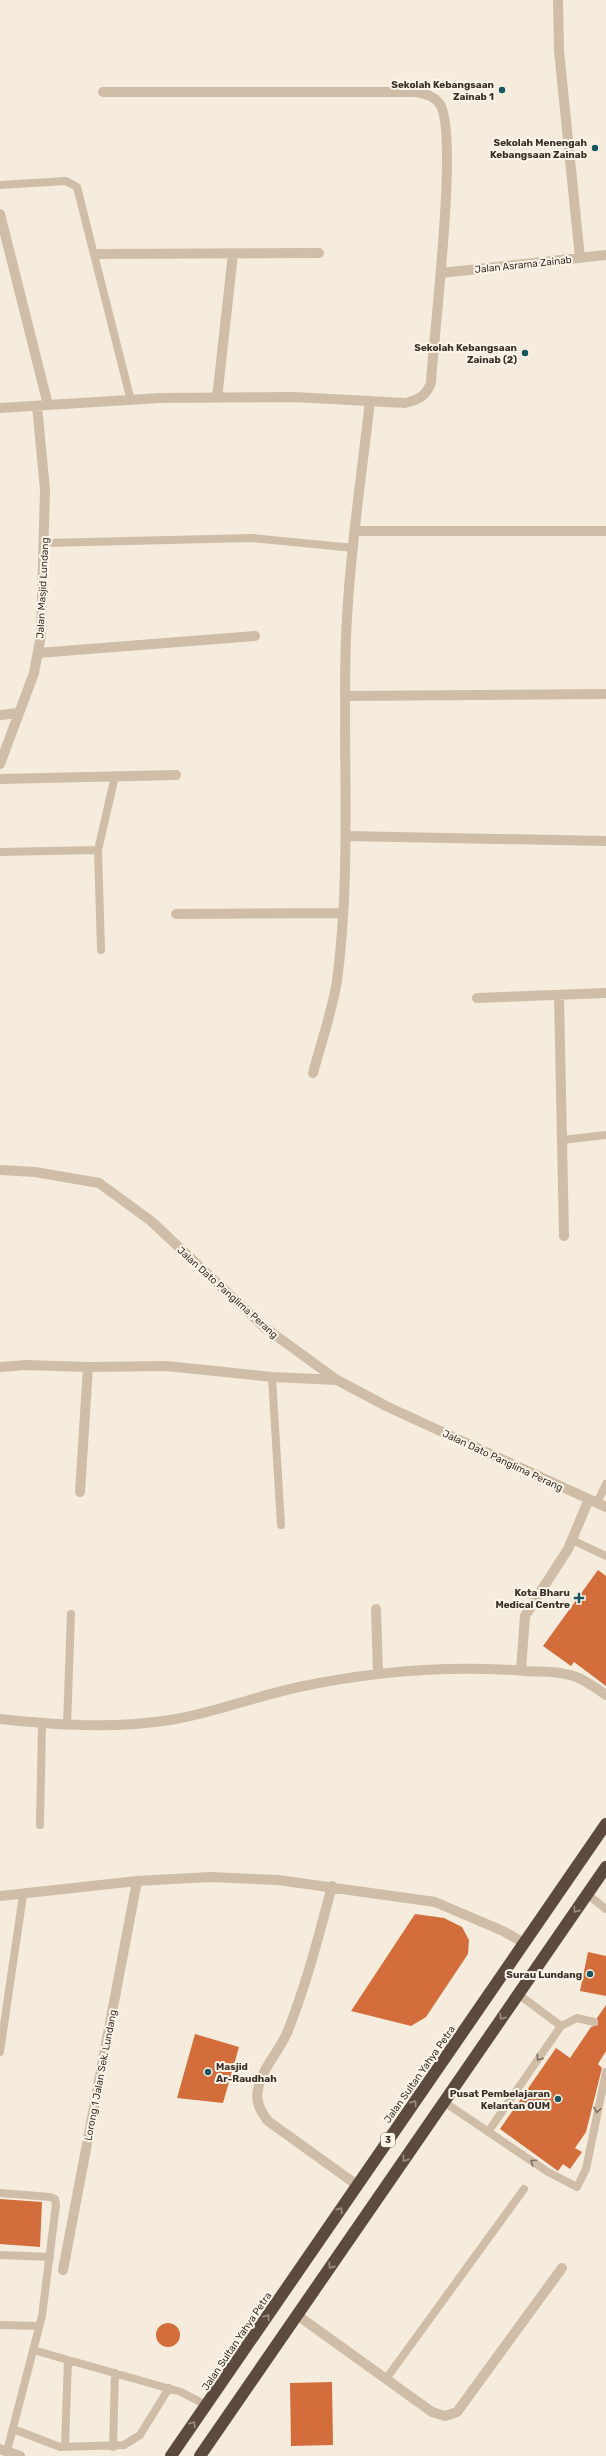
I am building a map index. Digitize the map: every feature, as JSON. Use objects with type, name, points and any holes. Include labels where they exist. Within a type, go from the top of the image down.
[{"type":"highway","name":"Jalan Sultan Yahya Petra","points":[[171,2456],[606,1824]]},
{"type":"highway","name":"3","points":[[200,2456],[606,1867]]},
{"type":"street","points":[[558,0],[559,51],[580,258]]},
{"type":"street","points":[[0,408],[160,398],[294,397],[405,403],[420,398],[427,391],[431,382],[440,273],[447,140],[444,113],[439,103],[432,96],[415,92],[103,92]]},
{"type":"street","points":[[0,214],[1,226],[48,405]]},
{"type":"street","points":[[95,254],[319,253]]},
{"type":"street","points":[[217,398],[233,254]]},
{"type":"street","name":"Jalan Asrama Zainab","points":[[440,273],[606,255]]},
{"type":"street","points":[[312,1073],[336,982],[343,912],[346,836],[346,635],[370,401]]},
{"type":"street","name":"Jalan Masjid Lundang","points":[[0,764],[34,673],[42,635],[45,542],[44,476],[37,406]]},
{"type":"street","points":[[356,531],[606,531]]},
{"type":"street","points":[[38,653],[255,636]]},
{"type":"street","points":[[345,696],[606,694]]},
{"type":"street","points":[[0,715],[18,713]]},
{"type":"street","points":[[0,779],[176,775]]},
{"type":"street","points":[[346,836],[606,841]]},
{"type":"street","points":[[176,914],[343,912]]},
{"type":"street","points":[[477,998],[606,993]]},
{"type":"street","points":[[558,996],[564,1236]]},
{"type":"street","name":"Jalan Dato Panglima Perang","points":[[0,1170],[35,1172],[99,1183],[151,1221],[264,1327],[337,1380],[388,1406],[598,1503]]},
{"type":"street","points":[[0,1367],[26,1365],[88,1367],[166,1366],[272,1377],[337,1380]]},
{"type":"street","points":[[80,1492],[88,1367]]},
{"type":"street","points":[[521,1670],[525,1616],[572,1540],[598,1503]]},
{"type":"street","points":[[376,1609],[378,1673]]},
{"type":"street","points":[[0,1719],[42,1724],[132,1725],[172,1719],[299,1687],[378,1673],[468,1668],[521,1670],[565,1674],[579,1678],[606,1695]]},
{"type":"street","points":[[0,1896],[22,1895],[137,1881],[210,1877],[278,1880],[332,1886],[444,1905],[524,1943]]},
{"type":"street","name":"Lorong 1 Jalan Sek. Lundang","points":[[63,2270],[137,1881]]},
{"type":"street","points":[[332,1886],[319,1937],[287,2034],[262,2078],[258,2090],[258,2102],[261,2112],[268,2121],[357,2185]]},
{"type":"street","points":[[297,2315],[432,2412],[445,2416],[451,2415],[457,2412],[562,2268]]},
{"type":"street","points":[[4,2450],[20,2456]]},
{"type":"lane","points":[[0,185],[66,181],[74,183],[79,191],[131,401]]},
{"type":"lane","points":[[45,542],[252,538],[354,548]]},
{"type":"lane","points":[[101,950],[98,850],[115,776]]},
{"type":"lane","points":[[0,852],[98,850]]},
{"type":"lane","points":[[562,1140],[606,1135]]},
{"type":"lane","points":[[272,1377],[281,1524]]},
{"type":"lane","points":[[598,1503],[606,1484]]},
{"type":"lane","points":[[572,1540],[606,1556]]},
{"type":"lane","points":[[67,1725],[71,1614]]},
{"type":"lane","points":[[40,1825],[42,1724]]},
{"type":"lane","points":[[587,1894],[606,1909]]},
{"type":"lane","points":[[0,2052],[22,1895]]},
{"type":"lane","points":[[518,1994],[561,2026]]},
{"type":"lane","points":[[488,2132],[561,2026],[577,2018],[594,2022]]},
{"type":"lane","points":[[444,2102],[548,2172],[577,2187],[586,2169],[606,2072]]},
{"type":"lane","points":[[386,2379],[524,2189]]},
{"type":"lane","points":[[0,2193],[55,2199],[56,2205],[50,2257],[39,2326],[13,2429],[4,2450]]},
{"type":"lane","points":[[0,2255],[50,2257]]},
{"type":"lane","points":[[0,2325],[39,2326]]},
{"type":"lane","points":[[33,2350],[168,2388],[189,2395],[206,2405]]},
{"type":"lane","points":[[64,2447],[68,2360]]},
{"type":"lane","points":[[113,2447],[115,2373]]},
{"type":"lane","points":[[13,2429],[64,2447],[113,2447],[128,2444],[140,2435],[168,2388]]},
{"type":"building","points":[[598,1570],[606,1576],[606,1686],[574,1662],[571,1666],[543,1646]]},
{"type":"building","points":[[415,1914],[444,1918],[462,1927],[469,1940],[468,1954],[426,2017],[411,2026],[351,2011]]},
{"type":"building","name":"Surau Lundang","points":[[588,1952],[606,1956],[606,1996],[580,1991]]},
{"type":"building","name":"Pusat Pembelajaran Kelantan OUM","points":[[606,2005],[606,2051],[598,2064],[602,2068],[586,2132],[575,2148],[582,2152],[570,2169],[563,2164],[558,2171],[500,2129],[556,2048],[570,2058],[591,2027],[598,2025],[597,2018]]},
{"type":"building","name":"Masjid Ar-Raudhah","points":[[195,2034],[239,2047],[223,2103],[177,2098]]},
{"type":"building","points":[[0,2199],[42,2202],[40,2247],[0,2244]]},
{"type":"building","points":[[168,2323],[173,2324],[179,2330],[179,2340],[173,2346],[168,2347],[163,2346],[157,2340],[156,2335],[157,2330],[163,2324]]},
{"type":"building","points":[[332,2382],[333,2445],[291,2446],[290,2383]]},
{"type":"place","name":"Sekolah Kebangsaan Zainab 1","points":[[502,90]]},
{"type":"place","name":"Sekolah Menengah Kebangsaan Zainab","points":[[595,148]]},
{"type":"place","name":"Sekolah Kebangsaan Zainab (2)","points":[[525,353]]},
{"type":"place","name":"Kota Bharu Medical Centre","points":[[579,1598]]},
{"type":"place","name":"Surau Lundang","points":[[590,1974]]},
{"type":"place","name":"Masjid Ar-Raudhah","points":[[208,2072]]},
{"type":"place","name":"Pusat Pembelajaran Kelantan OUM","points":[[558,2099]]}]
